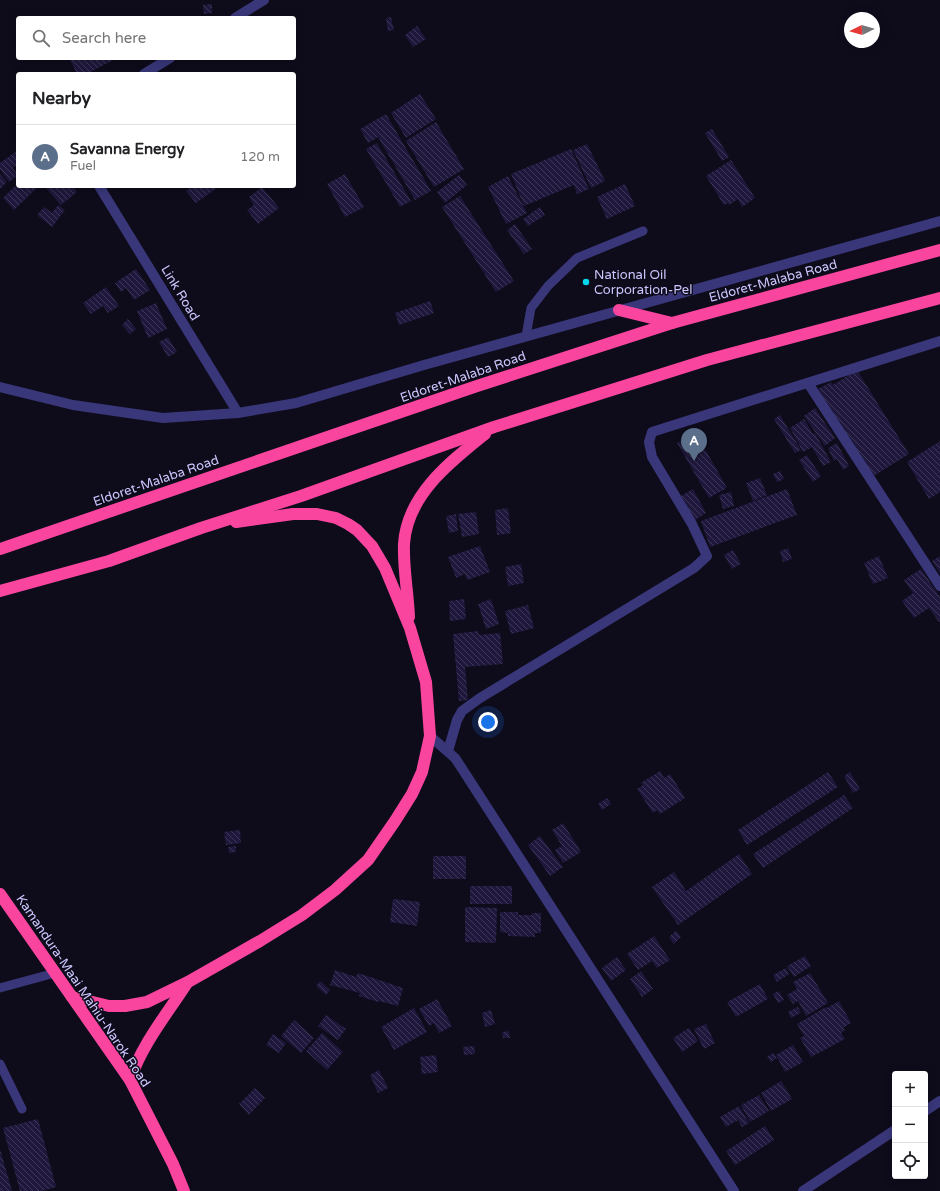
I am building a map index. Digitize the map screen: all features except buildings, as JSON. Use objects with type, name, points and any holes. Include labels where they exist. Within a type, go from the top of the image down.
[{"type":"highway","name":"Eldoret-Malaba Road","points":[[0,549],[477,386],[672,323],[940,250]]},
{"type":"highway","points":[[0,591],[109,561],[201,528],[301,496],[494,427],[707,360],[940,298]]},
{"type":"highway","points":[[619,310],[672,323]]},
{"type":"highway","points":[[410,628],[404,564],[404,542],[408,522],[418,500],[428,486],[460,454],[494,427]]},
{"type":"highway","points":[[72,997],[109,1006],[124,1006],[147,1002],[188,982],[302,915],[335,890],[368,860],[396,821],[412,794],[422,772],[430,736],[426,682],[410,628],[385,568],[372,546],[357,530],[348,524],[336,518],[317,514],[293,514],[201,528]]},
{"type":"highway","name":"Kamandura-Maai Mahiu-Narok Road","points":[[0,894],[130,1080],[173,1164],[184,1191]]},
{"type":"highway","points":[[130,1080],[136,1062],[154,1032],[188,982]]},
{"type":"street","points":[[238,16],[264,0]]},
{"type":"street","points":[[147,72],[167,60]]},
{"type":"street","name":"Link Road","points":[[100,188],[238,413]]},
{"type":"street","name":"Eldoret-Malaba Road","points":[[0,387],[73,405],[163,418],[238,413],[296,403],[424,364],[940,221]]},
{"type":"street","points":[[448,751],[457,720],[462,711],[480,698],[694,568],[707,556],[692,524],[652,456],[649,442],[652,432],[940,341]]},
{"type":"street","points":[[808,383],[940,586]]},
{"type":"street","points":[[430,736],[448,751],[461,767],[734,1191]]},
{"type":"street","points":[[928,1109],[940,1101]]},
{"type":"street","points":[[803,1191],[892,1132]]},
{"type":"lane","points":[[526,336],[531,308],[548,286],[577,258],[643,231]]},
{"type":"lane","points":[[0,988],[55,973]]},
{"type":"lane","points":[[0,1064],[22,1109]]},
{"type":"place","name":"National Oil Corporation-Pel","points":[[586,282]]},
{"type":"place","name":"Savanna Energy","points":[[694,461]]}]
